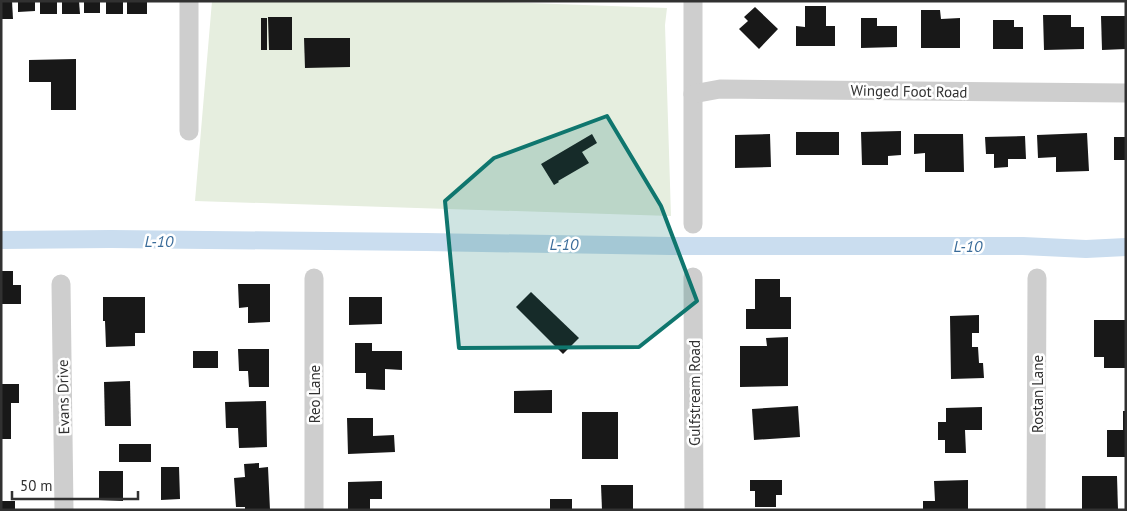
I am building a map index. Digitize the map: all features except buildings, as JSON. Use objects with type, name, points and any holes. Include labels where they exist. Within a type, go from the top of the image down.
[{"type":"street","points":[[189,1],[189,131]]},
{"type":"street","points":[[693,1],[693,224]]},
{"type":"street","name":"Winged Foot Road","points":[[693,94],[720,89],[1126,93]]},
{"type":"street","name":"Gulfstream Road","points":[[693,277],[694,510]]},
{"type":"street","name":"Reo Lane","points":[[314,278],[314,510]]},
{"type":"street","name":"Rostan Lane","points":[[1036,510],[1037,278]]},
{"type":"street","name":"Evans Drive","points":[[61,284],[64,510]]},
{"type":"highlighted area","points":[[607,116],[661,206],[697,301],[639,347],[459,348],[445,201],[494,158]]},
{"type":"green space","points":[[212,1],[470,1],[667,8],[665,25],[671,216],[195,201]]},
{"type":"waterway","name":"L-10","points":[[1,240],[111,239],[670,246],[1023,246],[1086,249],[1126,247]]}]
